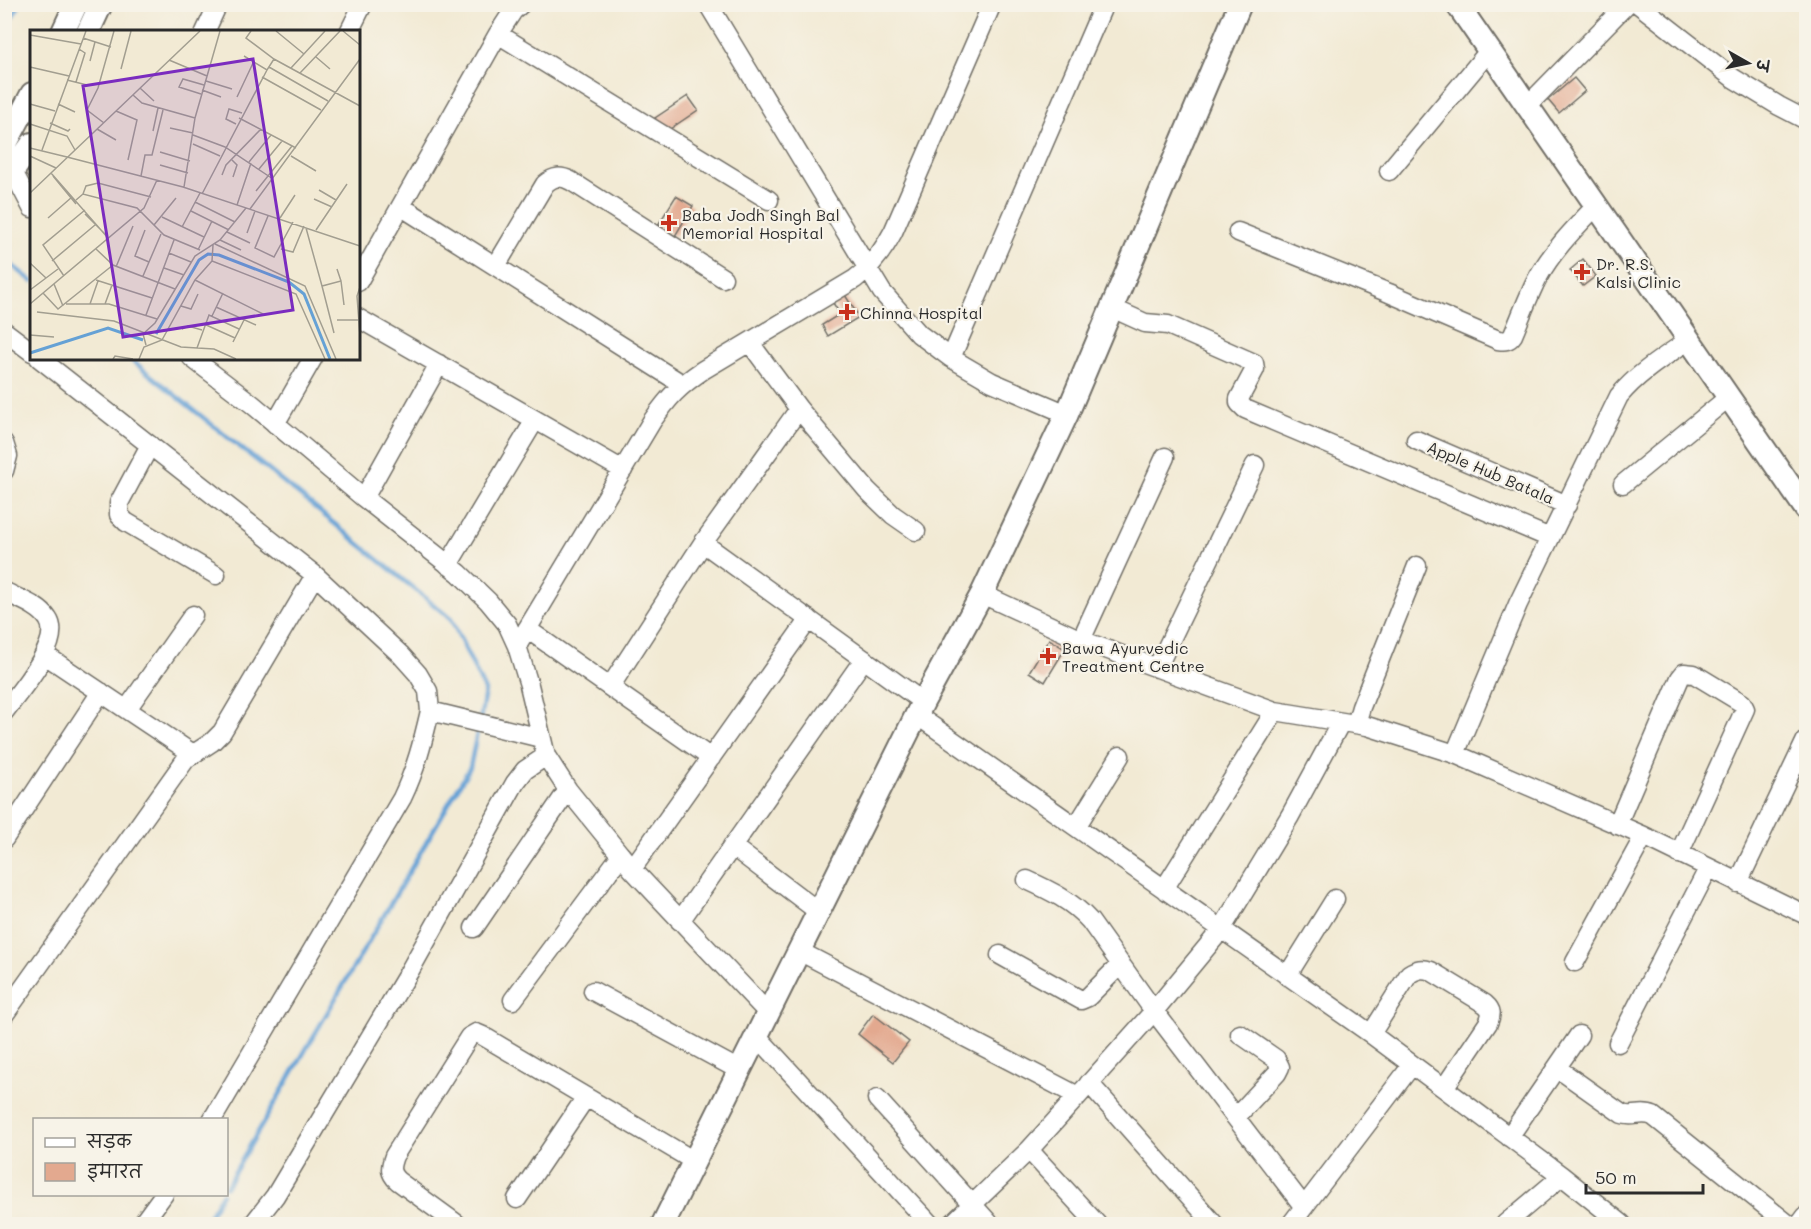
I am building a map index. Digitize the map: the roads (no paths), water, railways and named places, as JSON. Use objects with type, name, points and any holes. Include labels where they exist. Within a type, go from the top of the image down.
[{"type":"main road","points":[[64,30],[76,4]]},
{"type":"main road","points":[[89,30],[101,4]]},
{"type":"main road","points":[[663,1224],[920,709],[982,594],[1067,414],[1240,4]]},
{"type":"main road","points":[[1457,4],[1806,509]]},
{"type":"main road","points":[[4,147],[30,98]]},
{"type":"main road","points":[[7,168],[30,146]]},
{"type":"street","points":[[206,30],[218,4]]},
{"type":"street","points":[[350,30],[363,4]]},
{"type":"street","points":[[517,646],[666,401],[682,384],[855,279],[868,269],[878,256],[893,232],[992,4]]},
{"type":"street","points":[[951,358],[1104,4]]},
{"type":"street","points":[[1527,106],[1627,4]]},
{"type":"street","points":[[1638,4],[1733,78],[1806,120]]},
{"type":"street","points":[[360,279],[514,6]]},
{"type":"street","points":[[711,6],[882,292],[920,334],[951,358],[992,382],[1067,414]]},
{"type":"street","points":[[498,34],[769,200]]},
{"type":"street","points":[[1389,171],[1489,51]]},
{"type":"street","points":[[7,168],[30,205]]},
{"type":"street","points":[[496,266],[545,184],[556,177],[572,181],[723,278]]},
{"type":"street","points":[[1238,232],[1505,341],[1513,335],[1538,278],[1552,256],[1596,206]]},
{"type":"street","points":[[402,207],[682,384]]},
{"type":"street","points":[[1112,308],[1145,323],[1168,325],[1254,363],[1255,369],[1239,399],[1239,404],[1245,409],[1550,538]]},
{"type":"street","points":[[360,319],[622,470]]},
{"type":"street","points":[[4,331],[30,350]]},
{"type":"street","points":[[1455,754],[1518,604],[1619,396],[1641,373],[1689,340]]},
{"type":"street","points":[[750,343],[799,409],[880,504],[916,531]]},
{"type":"street","points":[[42,360],[315,575],[401,655],[418,674],[428,691],[430,711],[420,753],[402,798],[213,1118]]},
{"type":"street","points":[[195,360],[448,565],[488,601],[507,624],[517,646],[530,685],[546,756],[568,790],[626,862],[768,1013]]},
{"type":"street","points":[[275,424],[312,360]]},
{"type":"street","points":[[364,498],[439,364]]},
{"type":"street","points":[[1623,484],[1729,397]]},
{"type":"street","points":[[610,687],[704,543],[799,409]]},
{"type":"street","points":[[448,565],[535,420]]},
{"type":"street","name":"Apple Hub Batala","points":[[1416,440],[1567,504]]},
{"type":"street","points":[[4,443],[8,456],[4,471]]},
{"type":"street","points":[[150,445],[119,503],[119,515],[126,522],[216,575]]},
{"type":"street","points":[[1081,640],[1165,457]]},
{"type":"street","points":[[1157,668],[1255,465]]},
{"type":"street","points":[[704,543],[864,659],[920,709],[1076,827],[1371,1034],[1562,1176],[1622,1224]]},
{"type":"street","points":[[952,1224],[1029,1150],[1154,1011],[1221,930],[1348,723],[1361,707],[1417,566]]},
{"type":"street","points":[[4,1015],[186,759],[212,742],[226,725],[315,575]]},
{"type":"street","points":[[4,591],[39,609],[49,619],[53,630],[45,655],[4,712]]},
{"type":"street","points":[[982,594],[1081,640],[1275,711],[1348,723],[1455,754],[1644,836],[1806,915]]},
{"type":"street","points":[[127,709],[193,615]]},
{"type":"street","points":[[513,1000],[711,758],[809,619]]},
{"type":"street","points":[[527,629],[711,758]]},
{"type":"street","points":[[45,655],[193,754]]},
{"type":"street","points":[[680,921],[864,659]]},
{"type":"street","points":[[1617,825],[1680,678],[1684,674],[1694,674],[1742,703],[1745,709],[1679,854]]},
{"type":"street","points":[[4,839],[101,692]]},
{"type":"street","points":[[430,711],[541,738]]},
{"type":"street","points":[[1164,890],[1275,711]]},
{"type":"street","points":[[1738,883],[1806,740]]},
{"type":"street","points":[[253,1224],[274,1196],[403,982],[515,783],[525,770],[546,756]]},
{"type":"street","points":[[1076,827],[1120,756]]},
{"type":"street","points":[[474,928],[568,790]]},
{"type":"street","points":[[1575,962],[1644,836]]},
{"type":"street","points":[[732,846],[819,912]]},
{"type":"street","points":[[1618,1043],[1708,869]]},
{"type":"street","points":[[1027,880],[1064,897],[1079,908],[1154,1011],[1304,1206]]},
{"type":"street","points":[[1287,976],[1335,899]]},
{"type":"street","points":[[799,951],[1084,1089],[1214,1224]]},
{"type":"street","points":[[1000,955],[1081,1000],[1088,997],[1121,964]]},
{"type":"street","points":[[1371,1034],[1409,974],[1416,969],[1431,971],[1485,1004],[1490,1008],[1492,1014],[1488,1023],[1444,1088]]},
{"type":"street","points":[[593,991],[740,1070]]},
{"type":"street","points":[[445,1221],[392,1176],[392,1163],[394,1156],[472,1034],[476,1033],[694,1161]]},
{"type":"street","points":[[1236,1117],[1280,1067],[1276,1059],[1240,1034]]},
{"type":"street","points":[[1509,1137],[1579,1035]]},
{"type":"street","points":[[757,1036],[930,1224]]},
{"type":"street","points":[[1291,1224],[1412,1065]]},
{"type":"street","points":[[1557,1068],[1622,1114],[1628,1116],[1642,1113],[1653,1116],[1788,1224]]},
{"type":"street","points":[[517,1199],[586,1097]]},
{"type":"street","points":[[877,1099],[990,1224]]},
{"type":"street","points":[[1029,1150],[1096,1224]]},
{"type":"street","points":[[1505,1224],[1562,1176]]},
{"type":"street","points":[[142,1224],[163,1196]]},
{"type":"street","points":[[1800,1224],[1806,1216]]},
{"type":"waterway","points":[[4,30],[20,4]]},
{"type":"waterway","points":[[4,259],[30,279]]},
{"type":"waterway","points":[[131,360],[451,619],[485,691],[480,720]]},
{"type":"waterway","points":[[228,1184],[470,767],[478,728]]},
{"type":"waterway","points":[[204,1224],[221,1196]]},
{"type":"place","name":"Baba Jodh Singh Bal Memorial Hospital","points":[[669,223]]},
{"type":"place","name":"Dr. R.S. Kalsi Clinic","points":[[1582,272]]},
{"type":"place","name":"Chinna Hospital","points":[[847,312]]},
{"type":"place","name":"Bawa Ayurvedic Treatment Centre","points":[[1048,656]]}]
